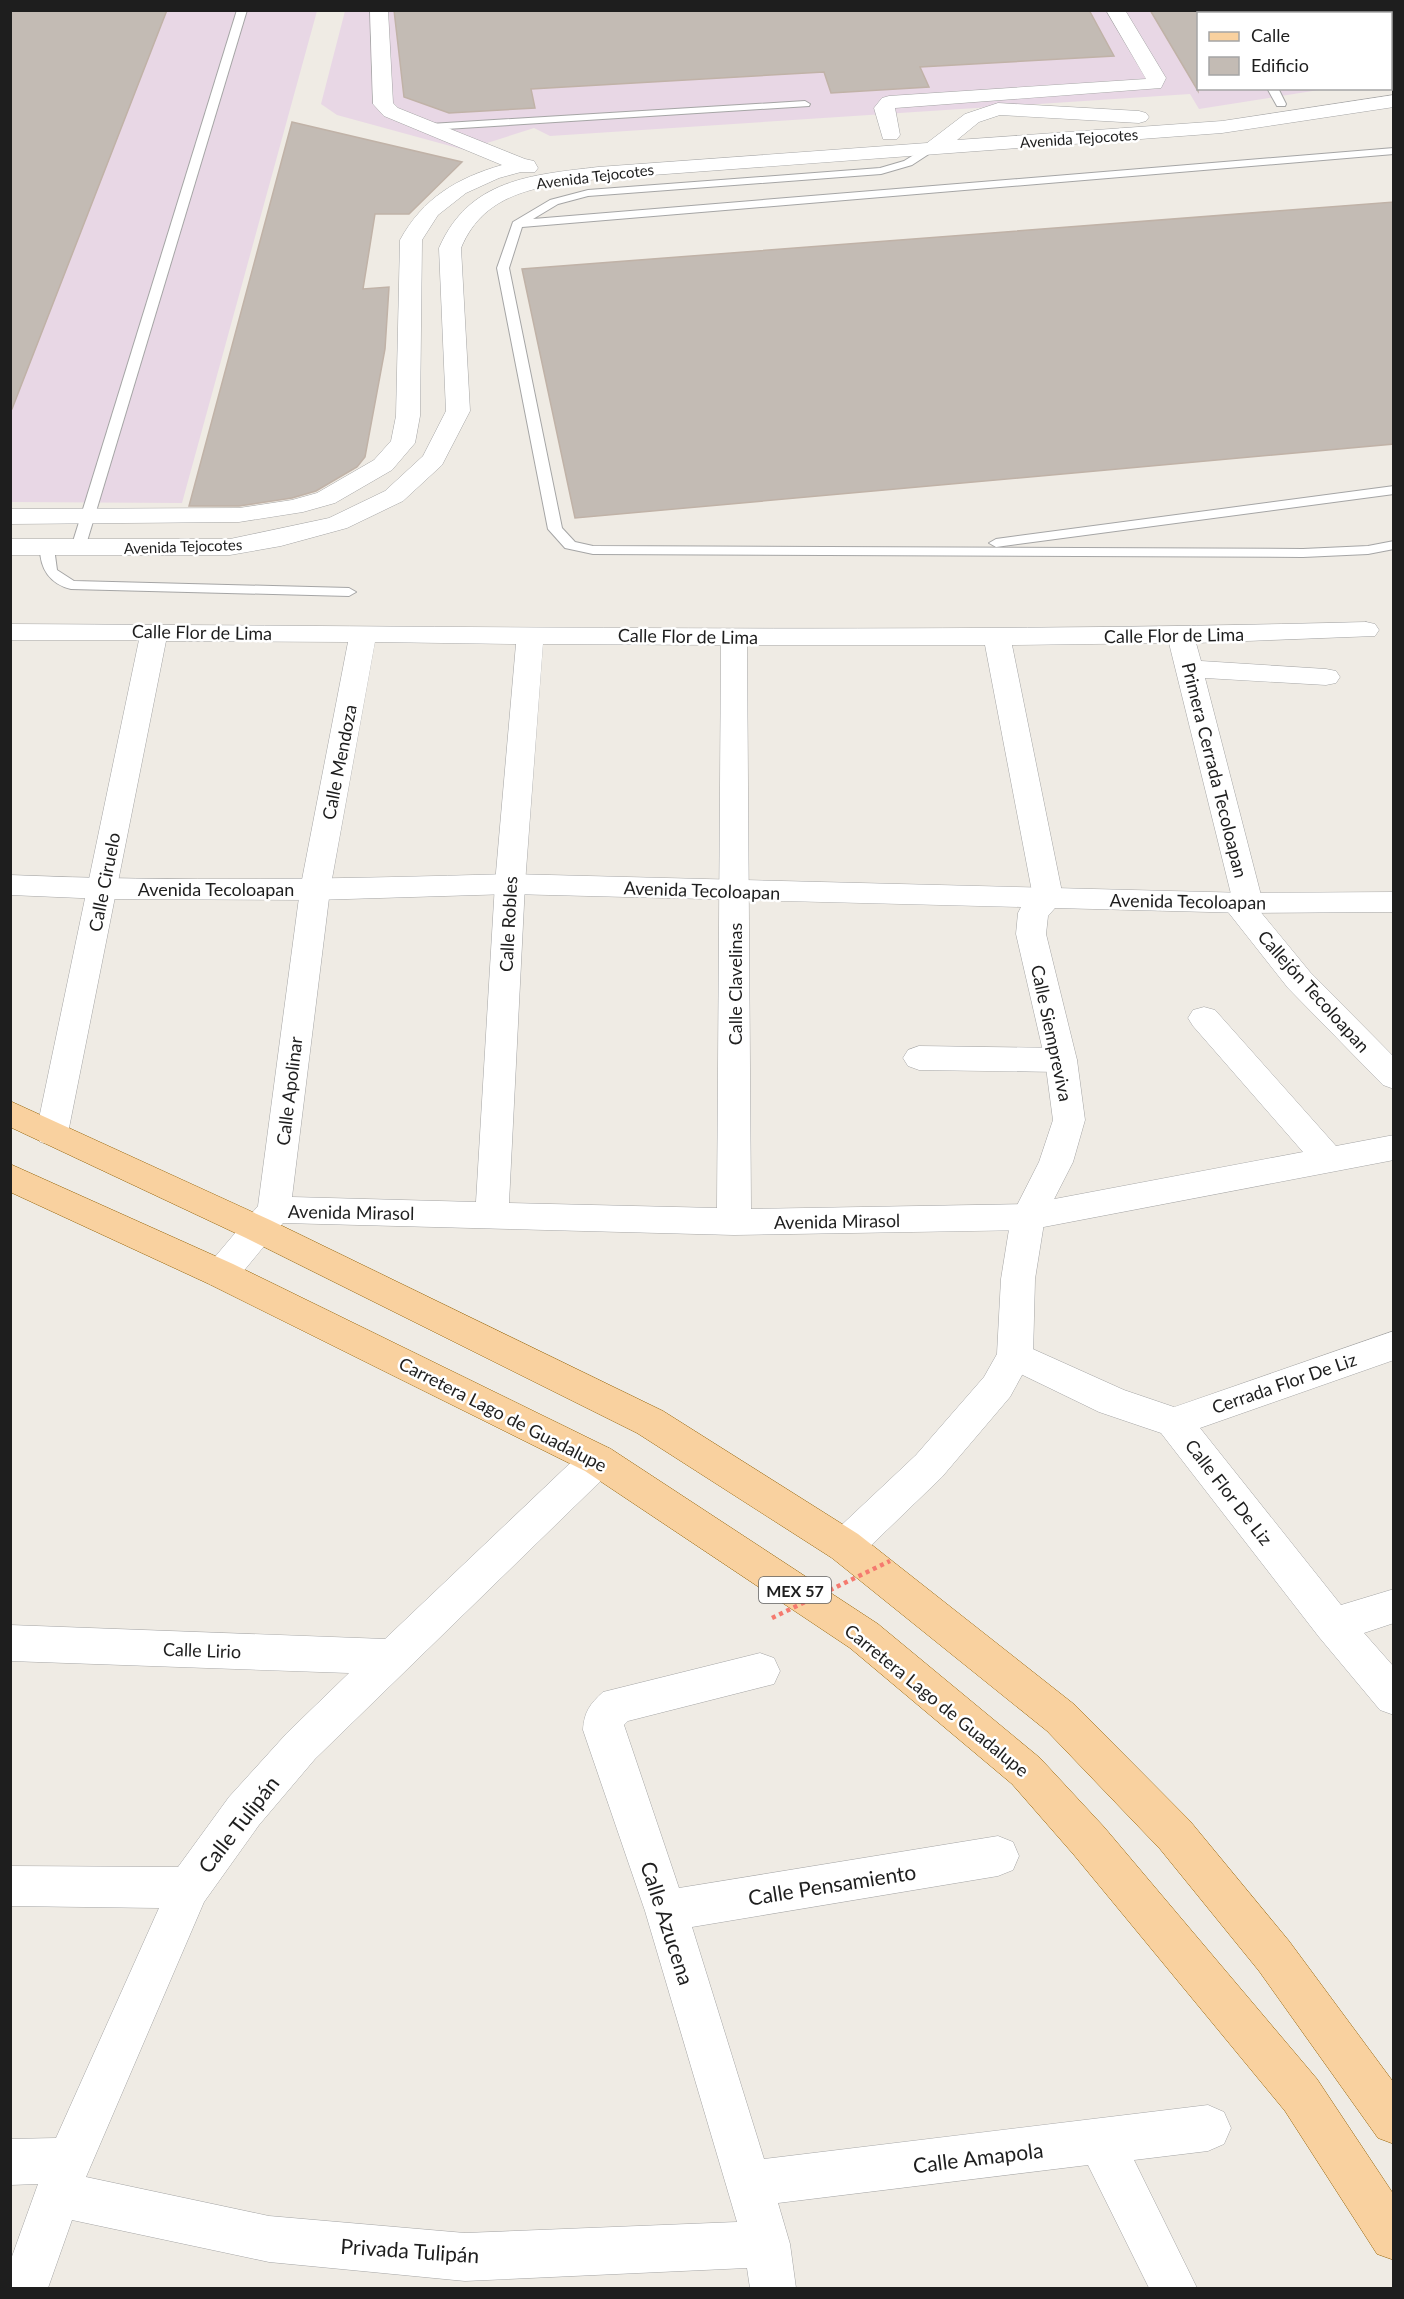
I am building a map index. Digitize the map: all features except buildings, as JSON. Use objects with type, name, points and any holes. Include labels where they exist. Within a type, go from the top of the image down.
[{"type":"main road","points":[[10,1113],[52,1133],[266,1220],[651,1422],[845,1546],[1061,1718],[1159,1818],[1274,1956],[1388,2102]]},
{"type":"main road","name":"Carretera Lago de Guadalupe","points":[[10,1177],[220,1274],[598,1460],[864,1636],[1026,1771],[1089,1840],[1301,2095],[1394,2237]]},
{"type":"street","points":[[379,10],[383,104],[391,112],[524,165],[552,179]]},
{"type":"street","points":[[891,135],[884,108],[890,102],[1154,84],[1156,78],[1115,10]]},
{"type":"street","name":"Avenida Tejocotes","points":[[10,517],[239,515],[294,507],[326,498],[383,465],[404,442],[408,416],[411,240],[418,224],[430,210],[473,180],[524,165],[590,156],[1244,111],[1277,96],[1348,90]]},
{"type":"street","name":"Avenida Tejocotes","points":[[10,547],[230,547],[281,538],[338,523],[394,496],[434,460],[458,411],[450,249],[454,233],[463,219],[501,194],[552,179],[598,173],[1222,128],[1394,101]]},
{"type":"street","points":[[929,150],[959,130]]},
{"type":"street","name":"Calle Flor de Lima","points":[[10,632],[530,634],[734,638],[1181,637],[1366,630]]},
{"type":"street","name":"Calle Ciruelo","points":[[52,1133],[104,888],[154,632]]},
{"type":"street","name":"Calle Mendoza","points":[[315,890],[363,634]]},
{"type":"street","name":"Calle Robles","points":[[492,1215],[510,884],[530,634]]},
{"type":"street","points":[[997,636],[1048,897]]},
{"type":"street","name":"Primera Cerrada Tecoloapan","points":[[1181,637],[1191,669],[1242,903]]},
{"type":"street","name":"Calle Clavelinas","points":[[734,638],[736,891],[734,1222]]},
{"type":"street","points":[[1191,669],[1326,676]]},
{"type":"street","name":"Avenida Tecoloapan","points":[[10,885],[315,890],[510,884],[1242,903],[1394,902]]},
{"type":"street","name":"Calle Apolinar","points":[[266,1220],[315,890]]},
{"type":"street","name":"Calle Siempreviva","points":[[845,1546],[929,1466],[997,1386],[1015,1355],[1018,1279],[1028,1217],[1056,1162],[1069,1120],[1061,1060],[1030,934],[1034,912],[1048,897]]},
{"type":"street","name":"Callejón Tecoloapan","points":[[1242,903],[1299,980],[1394,1077]]},
{"type":"street","points":[[1204,1018],[1330,1161]]},
{"type":"street","points":[[920,1058],[1061,1060]]},
{"type":"street","name":"Avenida Mirasol","points":[[266,1220],[492,1215],[734,1222],[1028,1217],[1394,1147]]},
{"type":"street","points":[[220,1274],[266,1220]]},
{"type":"street","name":"Cerrada Flor De Liz","points":[[1174,1422],[1394,1345]]},
{"type":"street","name":"Calle Flor De Liz","points":[[1015,1355],[1112,1401],[1174,1422],[1333,1625],[1394,1696]]},
{"type":"street","name":"Calle Tulipán","points":[[25,2289],[63,2177],[189,1888],[244,1811],[301,1746],[598,1460]]},
{"type":"street","points":[[1333,1625],[1394,1606]]},
{"type":"street","name":"Calle Lirio","points":[[10,1643],[394,1657]]},
{"type":"street","name":"Calle Azucena","points":[[760,1671],[617,1705],[604,1717],[603,1730],[666,1911],[767,2244],[773,2289]]},
{"type":"street","name":"Calle Pensamiento","points":[[666,1911],[998,1856]]},
{"type":"street","points":[[10,1887],[189,1888]]},
{"type":"street","name":"Calle Amapola","points":[[748,2184],[1208,2128]]},
{"type":"street","points":[[1100,2142],[1174,2289]]},
{"type":"street","name":"Privada Tulipán","points":[[10,2162],[269,2239],[465,2257],[767,2244]]},
{"type":"lane","points":[[78,548],[242,10]]},
{"type":"lane","points":[[430,127],[805,104]]},
{"type":"lane","points":[[929,150],[908,163],[881,171],[588,193],[554,202],[517,224],[503,268],[555,529],[570,545],[592,550],[1303,553],[1368,550],[1394,545]]},
{"type":"lane","points":[[517,224],[1394,151]]},
{"type":"lane","points":[[929,552],[1394,490]]},
{"type":"lane","points":[[47,548],[46,566],[55,578],[71,585],[349,592]]},
{"type":"path","points":[[772,1618],[890,1561]]},
{"type":"shaded area","points":[[1382,10],[1383,12],[1197,12],[1197,90],[1319,90],[1199,109],[1190,94],[550,136],[534,128],[465,150],[337,115],[321,104],[345,11]]},
{"type":"shaded area","points":[[11,11],[317,11],[182,503],[11,502]]}]
